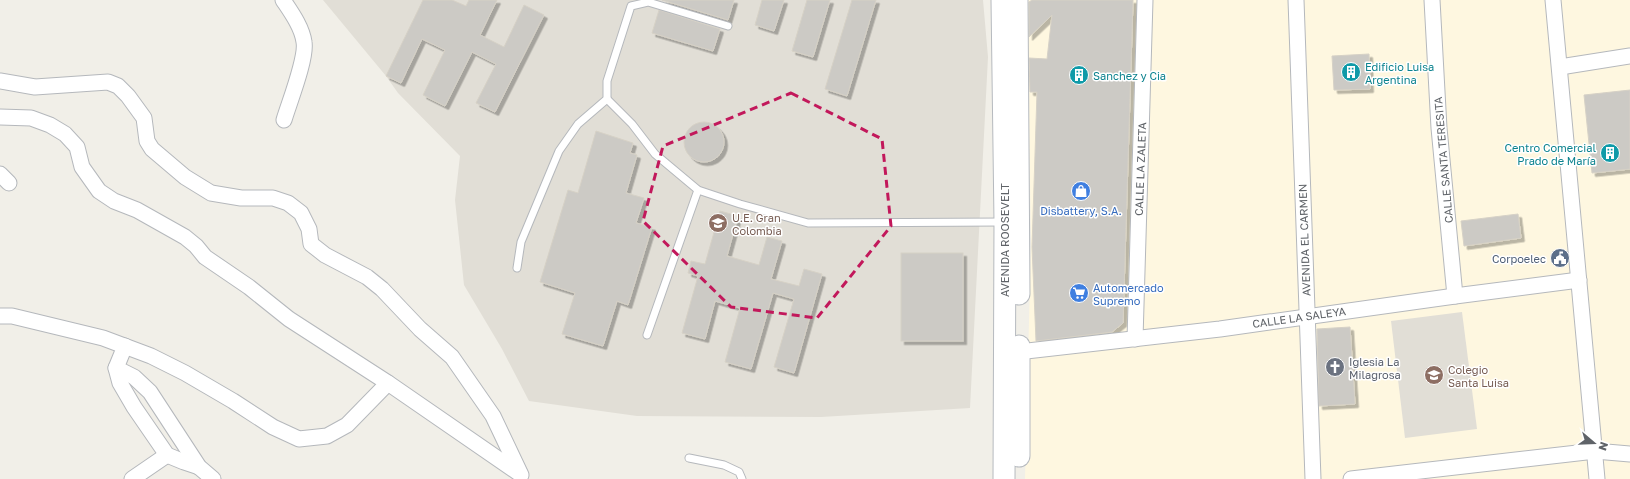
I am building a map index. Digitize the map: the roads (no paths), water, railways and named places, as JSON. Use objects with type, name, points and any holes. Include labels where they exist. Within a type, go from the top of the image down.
[{"type":"street","points":[[283,0],[300,28],[304,42],[304,57],[284,120]]},
{"type":"street","name":"AVENIDA ROOSEVELT","points":[[1002,0],[1005,222],[1018,479]]},
{"type":"street","name":"AVENIDA ROOSEVELT","points":[[1004,479],[1020,219],[1017,0]]},
{"type":"street","name":"CALLE LA ZALETA","points":[[1135,339],[1145,0]]},
{"type":"street","name":"AVENIDA EL CARMEN","points":[[1296,0],[1313,479]]},
{"type":"street","name":"CALLE SANTA TERESITA","points":[[1432,0],[1440,128],[1455,296]]},
{"type":"street","points":[[1553,0],[1596,451],[1597,479]]},
{"type":"street","points":[[1560,67],[1630,56]]},
{"type":"street","points":[[0,81],[35,86],[108,82],[118,86],[128,96],[144,118],[146,141],[152,149],[185,177],[211,193],[241,198],[273,198],[288,203],[301,213],[309,229],[311,244],[325,255],[367,277],[382,289],[438,346],[452,357],[493,416],[524,477]]},
{"type":"street","points":[[0,117],[31,118],[50,125],[65,134],[77,148],[82,166],[98,191],[137,210],[185,237],[196,246],[205,257],[249,287],[289,319],[388,383],[524,477]]},
{"type":"street","name":"CALLE LA SALEYA","points":[[1012,352],[1135,339],[1579,280]]},
{"type":"street","points":[[0,316],[12,316],[103,338],[164,362],[233,401],[273,427],[298,440],[327,436],[347,425],[388,383]]},
{"type":"street","points":[[125,346],[116,368],[120,383],[134,406],[167,455],[200,467]]},
{"type":"street","points":[[116,368],[134,376],[150,392],[200,467],[213,479]]},
{"type":"street","points":[[1351,479],[1596,451],[1630,454]]},
{"type":"street","points":[[138,477],[167,455]]},
{"type":"lane","points":[[728,26],[648,2],[631,6],[607,81],[607,99],[632,124],[655,154],[698,190],[740,204],[808,223],[1005,222]]},
{"type":"lane","points":[[517,268],[521,242],[559,151],[578,124],[607,99]]},
{"type":"lane","points":[[647,336],[698,190]]},
{"type":"lane","points":[[689,458],[724,465],[739,472],[742,479]]},
{"type":"place","name":"Edificio Luisa Argentina","points":[[1351,72]]},
{"type":"place","name":"Sanchez y Cia","points":[[1079,75]]},
{"type":"place","name":"Centro Comercial Prado de María","points":[[1610,153]]},
{"type":"place","name":"Disbattery, S.A.","points":[[1081,191]]},
{"type":"place","name":"U.E. Gran Colombia","points":[[718,223]]},
{"type":"place","name":"Corpoelec","points":[[1560,258]]},
{"type":"place","name":"Automercado Supremo","points":[[1079,293]]},
{"type":"place","name":"Iglesia La Milagrosa","points":[[1335,367]]},
{"type":"place","name":"Colegio Santa Luisa","points":[[1434,375]]}]
